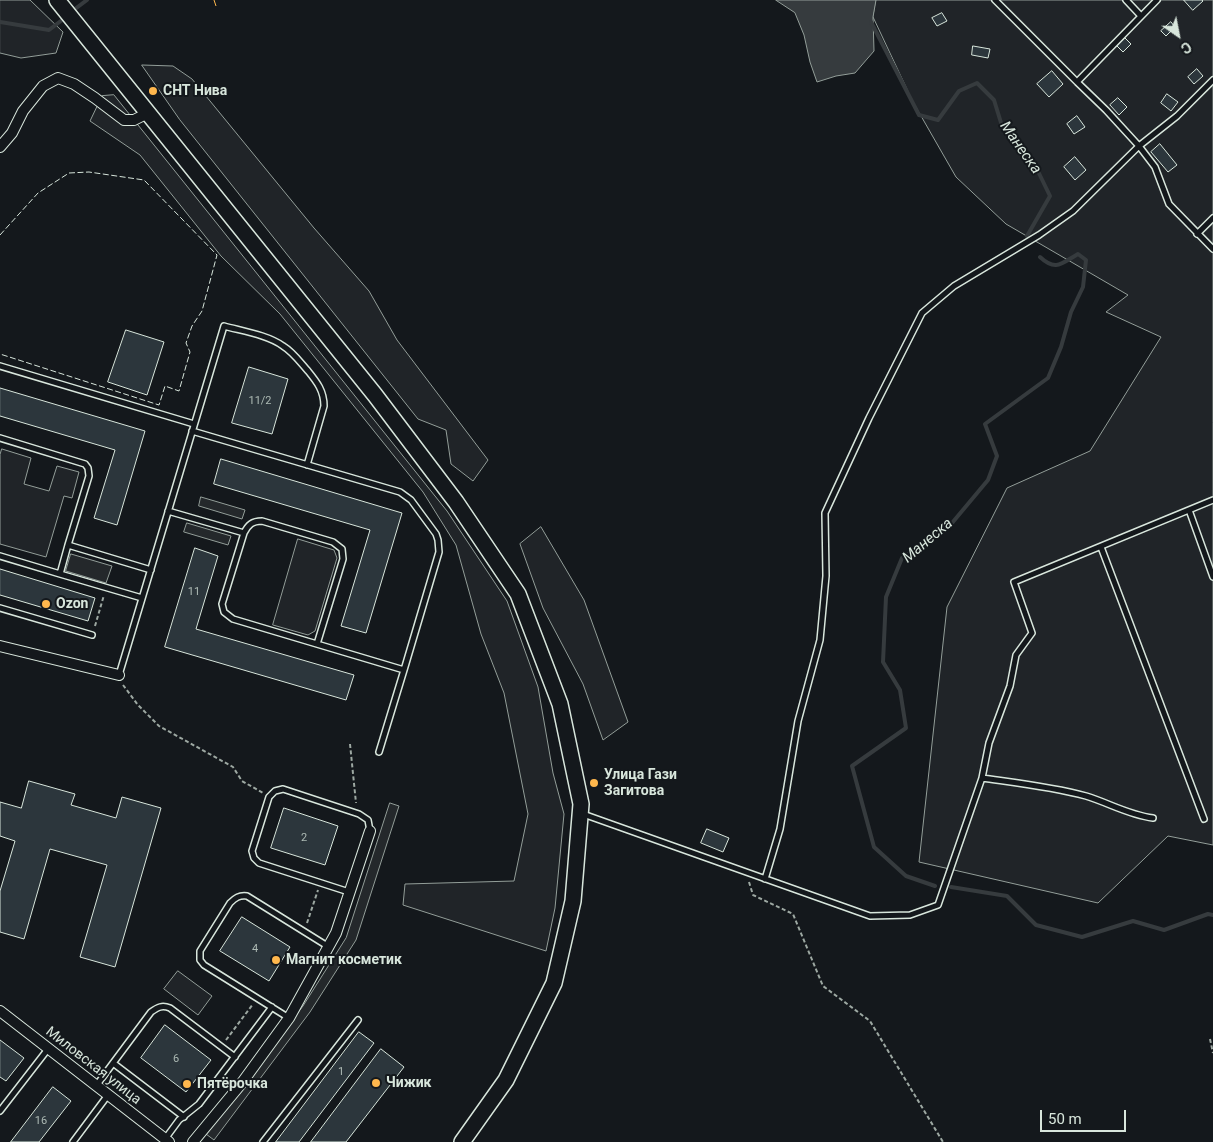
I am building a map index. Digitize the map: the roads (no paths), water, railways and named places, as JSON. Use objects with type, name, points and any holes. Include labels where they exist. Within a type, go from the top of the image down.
[{"type":"main road","points":[[57,0],[381,403],[456,502],[518,594],[560,704],[581,804],[573,901],[554,982],[506,1080],[462,1142]]},
{"type":"street","points":[[0,147],[12,133],[23,111],[42,86],[58,78],[74,84],[124,120],[134,120],[148,112]]},
{"type":"street","points":[[0,646],[119,675]]},
{"type":"street","points":[[193,1142],[241,1084],[289,1018],[336,933],[370,830]]},
{"type":"street","name":"Миловская улица","points":[[0,1011],[167,1140]]},
{"type":"lane","points":[[995,0],[1106,110],[1139,146],[1155,167],[1169,204],[1213,249]]},
{"type":"lane","points":[[1126,0],[1142,16]]},
{"type":"lane","points":[[1077,82],[1157,0]]},
{"type":"lane","points":[[765,879],[780,829],[798,721],[820,640],[826,576],[824,513],[922,313],[954,286],[1032,240],[1072,211],[1139,146],[1177,116],[1213,80]]},
{"type":"lane","points":[[1197,234],[1213,218]]},
{"type":"lane","points":[[119,675],[224,326],[271,340],[290,351],[322,391],[324,406],[307,465]]},
{"type":"lane","points":[[0,366],[194,424]]},
{"type":"lane","points":[[192,431],[400,492],[416,504],[436,534],[439,552],[379,752]]},
{"type":"lane","points":[[0,438],[81,462],[88,468],[89,476],[60,574]]},
{"type":"lane","points":[[580,812],[870,916],[910,915],[938,905],[982,778],[989,743],[1010,686],[1016,655],[1032,633],[1014,582],[1213,500]]},
{"type":"lane","points":[[1189,510],[1213,577]]},
{"type":"lane","points":[[168,511],[244,533]]},
{"type":"lane","points":[[317,644],[343,559],[342,549],[333,542],[262,521],[253,522],[244,533],[222,604],[224,612],[233,619],[404,670]]},
{"type":"lane","points":[[68,545],[151,570]]},
{"type":"lane","points":[[1101,547],[1204,819]]},
{"type":"lane","points":[[0,556],[142,598]]},
{"type":"lane","points":[[0,608],[92,635]]},
{"type":"lane","points":[[982,778],[1086,796],[1140,816],[1153,818]]},
{"type":"lane","points":[[350,892],[259,863],[254,858],[252,851],[269,797],[275,791],[283,789],[356,813],[368,820],[370,830]]},
{"type":"lane","points":[[289,1018],[204,965],[200,960],[200,951],[230,903],[239,896],[246,896],[329,947]]},
{"type":"lane","points":[[96,1086],[152,1012],[162,1006],[170,1008],[235,1057]]},
{"type":"lane","points":[[167,1140],[184,1117],[199,1104],[272,1007]]},
{"type":"lane","points":[[263,1142],[358,1020]]},
{"type":"lane","points":[[0,1111],[48,1049]]},
{"type":"lane","points":[[113,1063],[184,1117]]},
{"type":"lane","points":[[73,1142],[108,1095]]},
{"type":"lane","points":[[0,1098],[6,1103]]},
{"type":"waterway","name":"Манеска","points":[[71,12],[87,0]]},
{"type":"waterway","name":"Манеска","points":[[0,22],[49,30],[66,17]]},
{"type":"waterway","name":"Манеска","points":[[871,22],[919,115],[938,120],[959,91],[977,83],[994,100],[1002,126],[1020,144],[1034,163],[1050,196],[1027,236]]},
{"type":"waterway","name":"Манеска","points":[[935,886],[906,876],[874,847],[852,766],[906,728],[900,690],[883,662],[886,597],[902,558],[947,529],[988,480],[997,456],[985,424],[1048,378],[1061,347],[1071,312],[1083,287],[1086,260],[1078,254],[1063,263],[1055,265],[1046,262],[1040,257]]},
{"type":"waterway","name":"Манеска","points":[[951,887],[1007,896],[1036,925],[1082,937],[1133,921],[1164,930],[1208,914],[1213,915]]},
{"type":"place","name":"СНТ Нива","points":[[153,91]]},
{"type":"place","name":"Ozon","points":[[46,604]]},
{"type":"place","name":"Улица Гази Загитова","points":[[594,783]]},
{"type":"place","name":"Магнит косметик","points":[[276,960]]},
{"type":"place","name":"Чижик","points":[[376,1083]]},
{"type":"place","name":"Пятёрочка","points":[[187,1084]]}]
